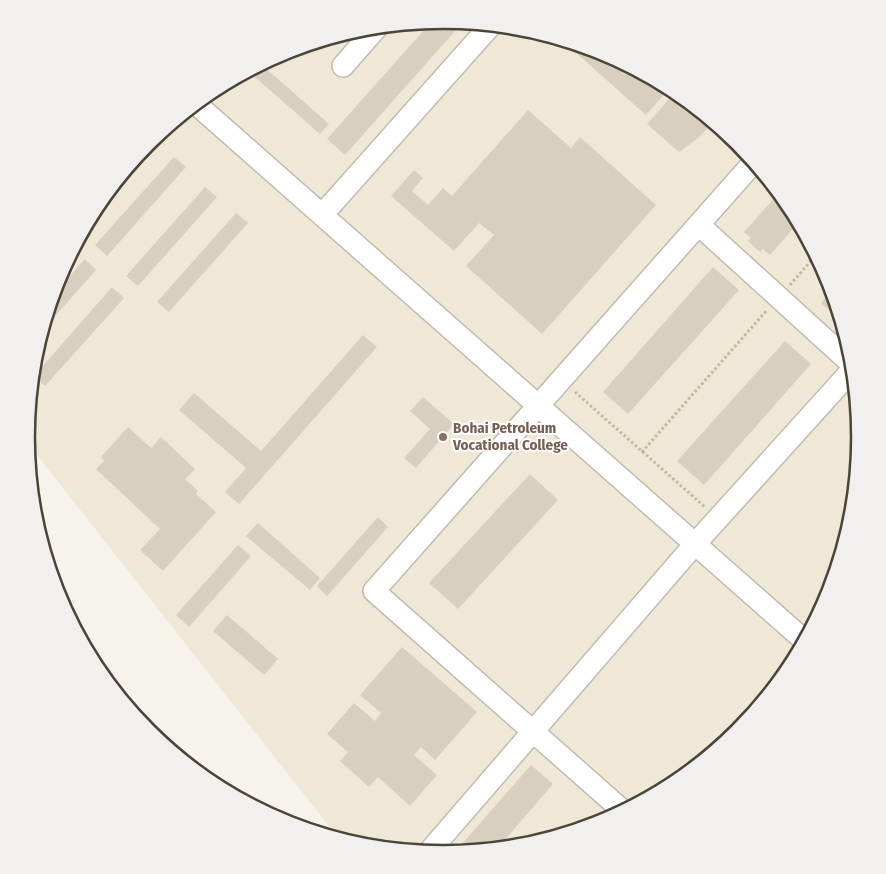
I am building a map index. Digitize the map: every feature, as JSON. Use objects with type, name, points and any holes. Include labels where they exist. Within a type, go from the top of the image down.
[{"type":"lane","points":[[322,216],[486,31]]},
{"type":"lane","points":[[343,66],[369,36]]},
{"type":"lane","points":[[201,108],[799,637]]},
{"type":"lane","points":[[617,806],[374,591],[749,167]]},
{"type":"lane","points":[[698,225],[843,356]]},
{"type":"lane","points":[[434,845],[695,544],[847,377]]},
{"type":"path","points":[[642,452],[811,261]]},
{"type":"path","points":[[561,380],[718,519]]},
{"type":"shaded area","name":"Bohai Petroleum Vocational College","points":[[443,29],[496,32],[574,50],[647,83],[692,113],[712,130],[732,148],[767,188],[797,233],[809,256],[830,306],[837,331],[848,384],[850,410],[851,437],[848,490],[830,568],[797,641],[767,686],[732,726],[712,744],[692,761],[647,791],[574,824],[496,842],[443,845],[416,844],[390,842],[331,829],[36,453],[38,384],[56,306],[89,233],[119,188],[136,168],[154,148],[194,113],[239,83],[262,71],[312,50],[337,43],[390,32],[416,30]]},
{"type":"building","points":[[456,29],[345,155],[327,139],[424,30]]},
{"type":"building","points":[[572,49],[618,68],[625,75],[627,73],[664,94],[646,115]]},
{"type":"building","points":[[267,69],[329,124],[320,134],[253,76]]},
{"type":"building","points":[[670,98],[709,127],[697,139],[679,152],[647,124]]},
{"type":"building","points":[[528,110],[571,148],[580,137],[656,205],[542,334],[466,266],[494,235],[479,223],[454,251],[391,196],[414,170],[423,178],[412,191],[428,205],[443,188],[452,196]]},
{"type":"building","points":[[174,157],[186,167],[107,256],[95,245]]},
{"type":"building","points":[[205,187],[217,197],[138,286],[126,276]]},
{"type":"building","points":[[774,198],[794,228],[770,255],[763,249],[760,252],[748,241],[751,238],[744,232]]},
{"type":"building","points":[[236,213],[248,223],[169,312],[157,302]]},
{"type":"building","points":[[85,259],[96,270],[52,319],[56,306],[67,280]]},
{"type":"building","points":[[713,267],[739,290],[628,414],[603,392]]},
{"type":"building","points":[[112,287],[124,298],[45,386],[39,380],[41,368]]},
{"type":"building","points":[[826,297],[832,312],[821,303]]},
{"type":"building","points":[[363,335],[377,347],[239,504],[225,492],[246,468],[179,410],[194,393],[261,451]]},
{"type":"building","points":[[785,341],[811,364],[704,485],[677,461]]},
{"type":"building","points":[[423,397],[454,424],[416,468],[404,458],[430,429],[410,411]]},
{"type":"building","points":[[128,427],[151,448],[161,437],[195,469],[185,479],[198,491],[196,494],[216,512],[163,571],[140,550],[160,529],[96,469],[104,461],[101,457]]},
{"type":"building","points":[[530,474],[558,500],[458,609],[429,583]]},
{"type":"building","points":[[378,517],[388,527],[327,596],[317,586]]},
{"type":"building","points":[[258,523],[320,578],[310,590],[246,536]]},
{"type":"building","points":[[238,545],[251,556],[189,627],[176,615]]},
{"type":"building","points":[[227,615],[278,659],[264,675],[213,631]]},
{"type":"building","points":[[402,647],[477,712],[435,760],[421,747],[414,755],[437,775],[410,806],[378,777],[369,787],[340,761],[348,752],[327,734],[354,703],[375,721],[381,713],[360,695]]},
{"type":"building","points":[[531,765],[553,784],[504,840],[462,844]]},
{"type":"place","name":"Bohai Petroleum Vocational College","points":[[443,437]]}]
